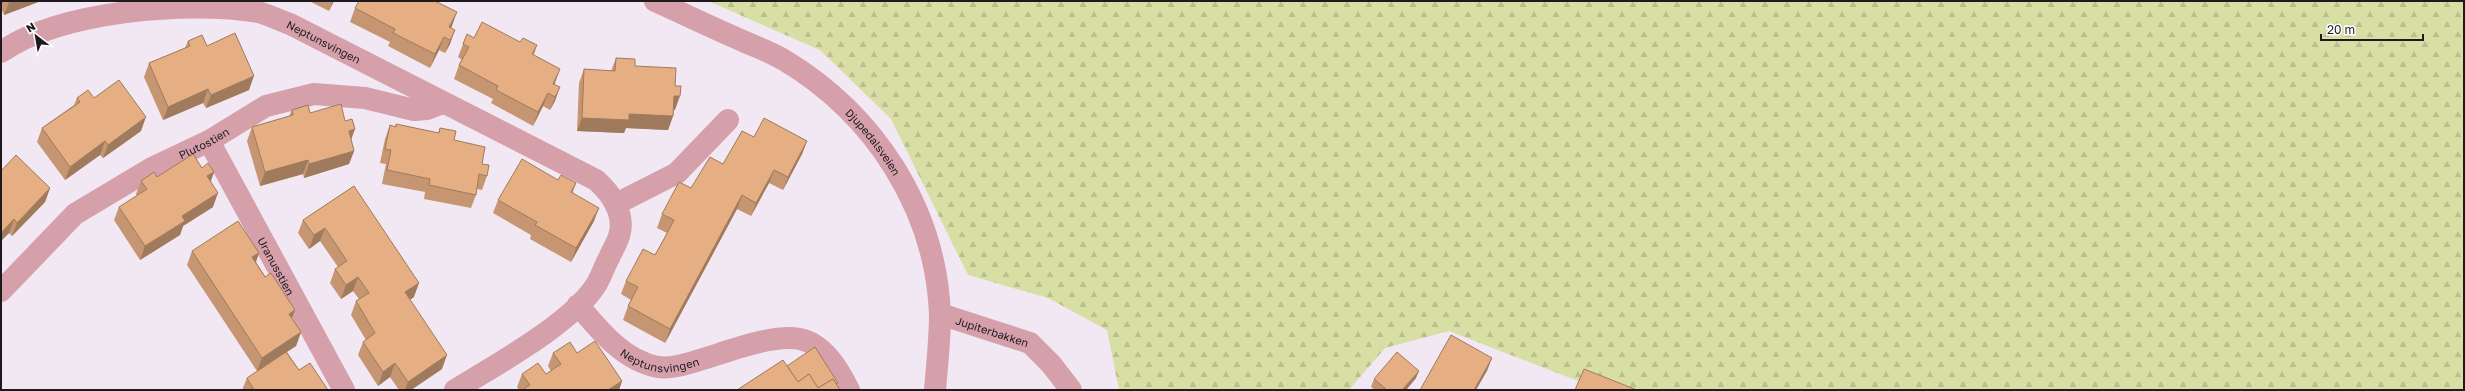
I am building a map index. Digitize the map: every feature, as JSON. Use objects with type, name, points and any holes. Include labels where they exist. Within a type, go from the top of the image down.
[{"type":"street","name":"Djupedalsveien","points":[[655,1],[784,60],[837,98],[860,120],[901,177],[919,217],[932,256],[940,314],[935,390]]},
{"type":"street","name":"Neptunsvingen","points":[[1,52],[16,41],[70,22],[109,13],[168,7],[230,9],[258,12],[290,24],[443,103],[587,174],[607,190],[616,204],[621,222],[620,235],[596,286],[578,306],[620,349],[642,362],[658,367],[680,366],[744,347],[776,340],[800,340],[817,348],[828,357],[839,371],[849,390]]},
{"type":"street","name":"Plutostien","points":[[1,291],[75,214],[152,168],[209,141],[266,106],[314,94],[365,98],[414,110],[427,109],[443,103]]},
{"type":"street","points":[[616,204],[677,174],[728,120]]},
{"type":"street","name":"Uranusstien","points":[[209,141],[344,390]]},
{"type":"street","points":[[454,390],[514,354],[546,332],[578,306]]},
{"type":"street","name":"Jupiterbakken","points":[[940,314],[1030,342],[1051,364],[1071,390]]},
{"type":"green space","points":[[708,1],[2464,1],[2464,390],[1601,390],[1449,331],[1385,348],[1349,390],[1119,390],[1107,330],[1048,298],[968,275],[891,119],[820,50]]},
{"type":"building","points":[[359,1],[435,1],[457,12],[449,27],[455,30],[450,40],[444,37],[435,54],[393,33],[395,29],[355,8]]},
{"type":"building","points":[[482,22],[520,42],[523,38],[537,45],[532,54],[560,69],[553,84],[560,87],[555,97],[548,93],[538,112],[496,90],[498,86],[459,65],[469,47],[463,44],[467,34],[474,38]]},
{"type":"building","points":[[235,33],[254,76],[211,95],[208,89],[168,107],[149,63],[190,46],[188,41],[202,35],[207,46]]},
{"type":"building","points":[[616,58],[635,59],[635,66],[676,68],[675,86],[681,86],[680,96],[674,96],[673,116],[629,114],[629,120],[582,118],[584,69],[615,71]]},
{"type":"building","points":[[119,80],[146,117],[108,145],[105,141],[70,167],[42,128],[80,102],[77,98],[88,90],[94,98]]},
{"type":"building","points":[[341,104],[345,121],[352,119],[355,129],[349,131],[354,151],[309,164],[308,160],[265,172],[252,127],[293,115],[292,110],[308,105],[310,113]]},
{"type":"building","points":[[764,118],[807,141],[788,177],[774,170],[756,203],[742,195],[670,329],[628,306],[638,287],[626,281],[643,249],[655,255],[664,239],[674,220],[662,214],[679,182],[691,188],[710,157],[723,164],[742,131],[754,137]]},
{"type":"building","points":[[396,124],[439,133],[440,128],[456,131],[454,140],[485,147],[482,164],[489,165],[487,176],[479,174],[476,195],[429,185],[430,179],[387,170],[391,150],[385,149],[390,125],[396,127]]},
{"type":"building","points":[[193,154],[202,168],[208,163],[214,172],[207,176],[218,193],[182,216],[185,221],[145,246],[119,207],[147,189],[141,181],[154,172],[157,177]]},
{"type":"building","points":[[16,155],[50,188],[17,223],[14,219],[1,233],[1,171]]},
{"type":"building","points":[[522,159],[558,180],[561,175],[576,183],[571,192],[599,208],[576,248],[535,225],[537,222],[498,200]]},
{"type":"building","points":[[354,186],[419,283],[405,292],[447,355],[408,382],[395,363],[383,372],[363,342],[375,333],[356,301],[369,293],[358,277],[346,285],[335,269],[347,261],[325,228],[314,235],[303,220]]},
{"type":"building","points":[[238,221],[259,253],[252,257],[265,277],[271,273],[295,310],[289,314],[301,332],[262,358],[192,251]]},
{"type":"building","points":[[1451,335],[1492,358],[1474,390],[1420,390]]},
{"type":"building","points":[[595,341],[622,381],[608,390],[522,390],[530,385],[522,374],[538,363],[546,374],[561,364],[553,353],[570,342],[577,353]]},
{"type":"building","points":[[815,347],[838,383],[836,384],[833,379],[818,388],[809,374],[798,382],[787,366]]},
{"type":"building","points":[[286,352],[299,370],[310,363],[328,390],[254,390],[247,378]]},
{"type":"building","points":[[1397,352],[1419,371],[1402,390],[1387,390],[1374,379]]},
{"type":"building","points":[[783,360],[798,382],[809,374],[818,388],[833,379],[840,390],[737,390]]},
{"type":"building","points":[[1584,369],[1637,390],[1575,390]]}]
